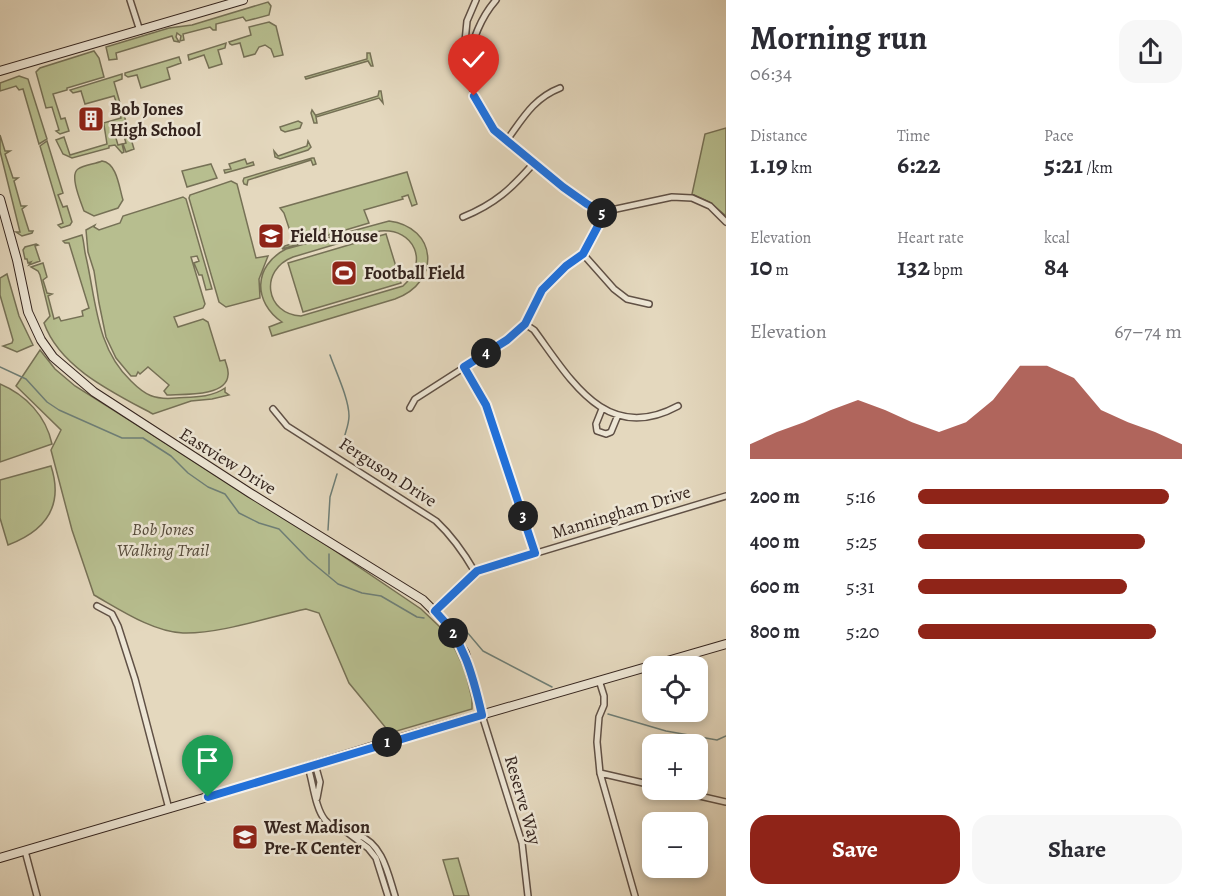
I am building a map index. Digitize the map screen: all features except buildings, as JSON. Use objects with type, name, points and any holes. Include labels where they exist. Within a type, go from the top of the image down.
[{"type":"main road","points":[[0,71],[243,0]]},
{"type":"main road","name":"Eastview Drive","points":[[0,199],[33,326],[40,340],[62,367],[94,392],[250,494],[423,600],[448,625],[465,652],[482,715]]},
{"type":"main road","points":[[0,858],[726,644]]},
{"type":"street","points":[[130,0],[140,31]]},
{"type":"street","points":[[476,0],[467,21],[464,41],[467,65],[478,106],[494,130],[587,204],[602,212],[672,197],[692,198],[710,206],[726,222]]},
{"type":"street","points":[[467,65],[481,22],[496,0]]},
{"type":"street","points":[[507,140],[531,108],[546,94],[561,88]]},
{"type":"street","points":[[463,217],[492,204],[516,184],[534,163]]},
{"type":"street","points":[[411,408],[415,399],[507,340],[525,324],[542,290],[566,266],[583,254],[599,224],[602,212]]},
{"type":"street","points":[[583,254],[627,300],[649,304]]},
{"type":"street","points":[[525,324],[534,330],[580,391],[602,410],[643,419],[661,415],[678,406]]},
{"type":"street","points":[[464,367],[486,405],[535,553]]},
{"type":"street","name":"Ferguson Drive","points":[[273,410],[287,426],[436,521],[456,542],[475,572]]},
{"type":"street","points":[[602,410],[596,424],[597,431],[602,433],[611,432],[618,415]]},
{"type":"street","name":"Manningham Drive","points":[[435,611],[475,572],[726,496]]},
{"type":"street","points":[[97,606],[112,614],[118,626],[135,680],[169,809]]},
{"type":"street","points":[[599,680],[604,696],[597,742],[600,773],[635,896]]},
{"type":"street","name":"Reserve Way","points":[[482,715],[522,843],[528,896]]},
{"type":"street","points":[[312,765],[320,782],[317,799],[326,822],[347,832],[360,835],[380,851],[395,896]]},
{"type":"street","points":[[600,773],[642,783]]},
{"type":"street","points":[[708,798],[726,802]]},
{"type":"street","points":[[347,832],[373,854],[388,896]]},
{"type":"street","points":[[25,851],[37,896]]},
{"type":"green space","points":[[268,2],[271,6],[269,15],[246,21],[243,17],[216,24],[216,30],[210,27],[183,34],[184,40],[180,41],[181,36],[177,33],[176,37],[179,42],[174,41],[172,36],[116,53],[117,59],[109,60],[106,47],[169,28],[192,25]]},
{"type":"green space","points":[[269,22],[276,26],[283,55],[274,57],[271,49],[265,45],[259,47],[255,54],[244,57],[240,43],[230,44],[229,42],[251,35],[249,27]]},
{"type":"green space","points":[[226,43],[225,48],[218,50],[222,64],[209,68],[204,55],[189,60],[188,55]]},
{"type":"green space","points":[[94,51],[99,58],[104,77],[53,94],[61,119],[65,118],[69,131],[60,134],[56,131],[59,130],[52,107],[46,108],[36,72],[40,68]]},
{"type":"green space","points":[[367,53],[370,53],[373,66],[368,61],[306,79],[305,77],[367,59]]},
{"type":"green space","points":[[179,57],[181,63],[167,68],[170,79],[141,88],[137,75],[128,77],[125,75],[125,73]]},
{"type":"green space","points":[[122,74],[122,79],[114,82],[120,103],[117,104],[114,96],[85,104],[81,91],[73,93],[70,90]]},
{"type":"green space","points":[[19,76],[28,79],[47,139],[39,144],[23,89],[19,90],[16,86],[0,91],[0,83]]},
{"type":"green space","points":[[381,91],[383,103],[379,98],[316,117],[317,123],[314,123],[312,110],[316,116],[378,96]]},
{"type":"green space","points":[[122,108],[134,149],[126,152],[123,144],[126,143],[120,123],[112,125],[118,145],[122,144],[124,152],[122,153],[115,145],[72,158],[63,154],[56,140],[64,137],[70,155],[107,144],[104,125],[100,127],[100,124],[121,118],[118,109]]},
{"type":"green space","points":[[298,121],[302,123],[300,128],[285,132],[281,130],[280,127]]},
{"type":"green space","points":[[726,128],[726,216],[709,202],[692,194],[705,134]]},
{"type":"green space","points":[[0,135],[5,151],[10,151],[5,154],[13,178],[18,178],[14,181],[21,206],[26,206],[22,209],[29,231],[33,231],[22,236],[16,232],[20,232],[0,151]]},
{"type":"green space","points":[[47,141],[63,193],[58,195],[63,207],[67,206],[72,222],[61,228],[58,225],[63,223],[40,146]]},
{"type":"green space","points":[[308,141],[311,147],[308,150],[280,159],[275,157],[274,151],[278,156],[307,146]]},
{"type":"green space","points":[[312,158],[316,164],[313,165],[311,160],[248,180],[247,185],[244,184],[244,178]]},
{"type":"green space","points":[[245,159],[247,164],[253,162],[254,165],[225,173],[224,170],[231,169],[229,164]]},
{"type":"green space","points":[[102,161],[111,166],[114,171],[123,200],[118,208],[94,216],[84,211],[76,189],[75,177],[78,169],[83,166]]},
{"type":"green space","points":[[211,164],[217,178],[187,187],[182,171]]},
{"type":"green space","points":[[407,172],[417,204],[412,206],[408,195],[402,197],[403,199],[364,210],[369,223],[282,249],[294,243],[284,213],[280,208]]},
{"type":"green space","points":[[231,181],[237,184],[256,258],[268,256],[259,279],[260,298],[226,307],[219,302],[189,198],[190,195]]},
{"type":"green space","points":[[183,197],[186,199],[212,289],[206,290],[202,275],[199,275],[194,263],[199,261],[197,256],[191,257],[205,304],[203,308],[174,317],[178,327],[203,319],[208,322],[220,361],[225,360],[228,373],[226,382],[212,391],[167,395],[164,391],[169,385],[148,367],[140,374],[138,372],[136,376],[131,376],[116,358],[106,337],[94,271],[88,252],[86,230],[95,225],[94,227],[99,230],[120,223],[123,216]]},
{"type":"green space","points":[[389,221],[405,225],[417,233],[428,256],[421,280],[410,291],[395,299],[272,336],[269,327],[282,322],[266,305],[261,284],[267,265],[286,249]],"holes":[[[380,231],[392,232],[410,241],[416,258],[411,277],[403,286],[301,316],[280,308],[274,300],[271,281],[275,271],[282,263],[293,257]]]},
{"type":"green space","name":"Football Field","points":[[386,234],[401,283],[303,312],[288,263]]},
{"type":"green space","points":[[82,235],[99,323],[104,339],[119,368],[141,390],[156,397],[201,396],[214,394],[225,388],[225,392],[229,395],[191,401],[153,414],[90,378],[62,353],[44,323],[50,316],[40,275],[31,267],[43,263],[47,277],[43,280],[47,293],[52,294],[48,296],[54,319],[59,317],[61,321],[83,316],[82,311],[89,308],[69,243],[63,241]]},
{"type":"green space","points":[[36,244],[40,261],[29,265],[31,262],[28,263],[25,259],[23,250],[25,247]]},
{"type":"green space","points":[[7,274],[19,316],[33,345],[17,352],[3,346],[12,343],[13,340],[0,295],[0,278]]},
{"type":"green space","name":"Bob Jones Walking Trail","points":[[40,350],[55,369],[75,386],[313,536],[421,609],[441,628],[455,649],[465,670],[472,709],[390,733],[349,683],[319,613],[306,609],[213,631],[183,633],[160,629],[148,624],[94,595],[72,530],[51,450],[61,430],[16,386]]},
{"type":"green space","points":[[0,384],[18,394],[34,408],[45,424],[52,444],[0,462]]},
{"type":"green space","points":[[51,466],[55,493],[48,515],[32,532],[8,545],[0,518],[0,480]]},
{"type":"green space","points":[[458,858],[469,896],[454,896],[443,860]]},
{"type":"waterway","points":[[330,355],[345,394],[348,409],[349,420],[343,449]]},
{"type":"waterway","points":[[0,367],[26,379],[47,402],[59,410],[122,438],[143,438],[171,456],[188,473],[208,487],[225,494],[239,513],[259,523],[279,529],[308,559],[338,584],[362,593],[381,596],[417,617],[424,618]]},
{"type":"waterway","points":[[328,530],[330,497],[337,474]]},
{"type":"waterway","points":[[329,554],[329,574]]},
{"type":"waterway","points":[[461,625],[483,651],[552,687]]},
{"type":"waterway","points":[[608,714],[666,731],[717,740],[726,736]]},
{"type":"place","name":"Bob Jones High School","points":[[91,119]]},
{"type":"place","name":"Field House","points":[[271,236]]},
{"type":"place","name":"Football Field","points":[[344,273]]},
{"type":"place","name":"West Madison Pre-K Center","points":[[245,837]]},
{"type":"route","points":[[208,797],[482,715],[465,652],[448,625],[435,611],[477,571],[535,553],[486,405],[464,367],[507,340],[525,324],[542,290],[552,278],[583,254],[599,224],[602,212],[563,187],[494,130],[474,96]]}]
